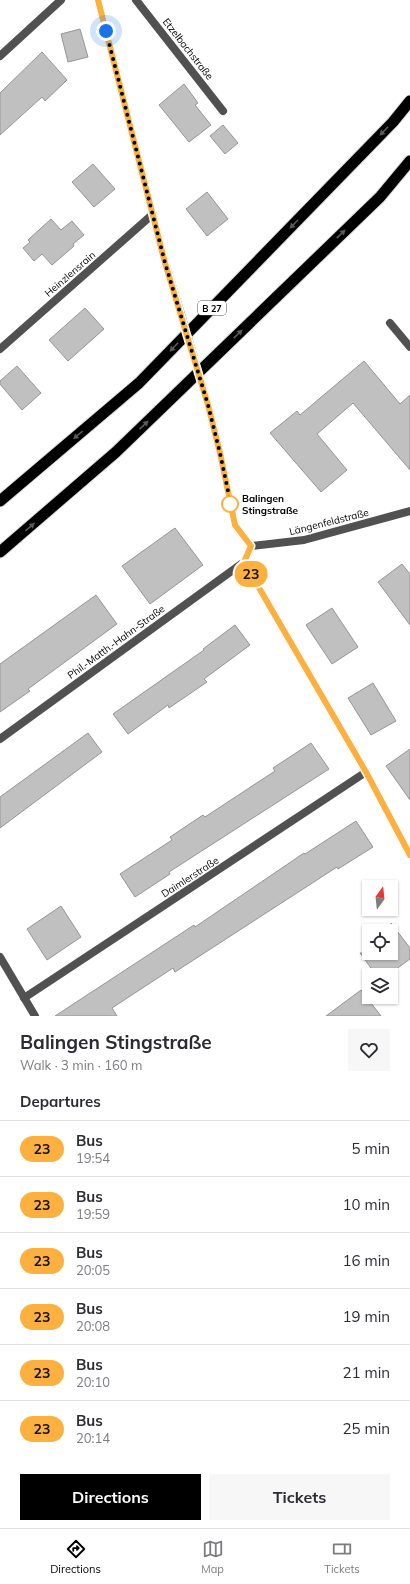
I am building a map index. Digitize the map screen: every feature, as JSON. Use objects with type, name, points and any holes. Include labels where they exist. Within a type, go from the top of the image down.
[{"type":"highway","name":"B 27","points":[[0,501],[139,383],[393,122],[410,101]]},
{"type":"highway","points":[[0,552],[116,452],[380,197],[410,161]]},
{"type":"street","points":[[0,56],[61,0]]},
{"type":"street","points":[[98,0],[165,263],[208,405],[235,525],[251,546],[244,562],[366,772],[410,855]]},
{"type":"street","name":"Etzelbachstraße","points":[[136,0],[223,110]]},
{"type":"street","name":"Heinzlensrain","points":[[0,349],[153,214]]},
{"type":"street","points":[[390,323],[410,347]]},
{"type":"street","name":"Längenfeldstraße","points":[[251,546],[304,540],[410,511]]},
{"type":"street","name":"Phil.-Matth.-Hahn-Straße","points":[[0,739],[244,562]]},
{"type":"street","name":"Daimlerstraße","points":[[24,998],[366,772]]},
{"type":"street","points":[[0,957],[35,1016]]},
{"type":"building","points":[[80,29],[88,57],[68,62],[61,34]]},
{"type":"building","points":[[42,52],[67,80],[45,101],[42,97],[0,135],[0,93]]},
{"type":"building","points":[[184,84],[198,103],[195,105],[211,125],[189,142],[159,105]]},
{"type":"building","points":[[223,125],[238,143],[225,154],[210,136]]},
{"type":"building","points":[[93,164],[115,189],[94,207],[72,182]]},
{"type":"building","points":[[207,192],[228,219],[207,236],[186,209]]},
{"type":"building","points":[[51,219],[61,230],[72,221],[84,235],[52,265],[42,254],[34,261],[23,248],[30,242],[28,240]]},
{"type":"building","points":[[85,308],[104,329],[68,361],[49,340]]},
{"type":"building","points":[[364,361],[400,404],[410,395],[410,470],[353,403],[317,434],[347,470],[321,492],[270,433],[297,411],[300,415]]},
{"type":"building","points":[[17,366],[41,393],[22,410],[0,384],[0,381]]},
{"type":"building","points":[[175,528],[203,565],[150,604],[122,566]]},
{"type":"building","points":[[402,564],[410,574],[410,625],[378,582]]},
{"type":"building","points":[[96,595],[117,624],[28,689],[30,691],[0,712],[0,664]]},
{"type":"building","points":[[332,608],[358,647],[332,664],[306,625]]},
{"type":"building","points":[[235,625],[250,645],[204,679],[207,682],[169,708],[168,705],[128,734],[113,714],[204,650],[203,649]]},
{"type":"building","points":[[373,683],[396,721],[371,735],[348,698]]},
{"type":"building","points":[[88,733],[102,752],[0,828],[0,797]]},
{"type":"building","points":[[311,743],[329,769],[169,872],[170,874],[135,897],[120,874],[172,840],[170,837],[203,815],[205,817],[275,771],[273,768]]},
{"type":"building","points":[[410,749],[410,800],[386,766]]},
{"type":"building","points":[[356,821],[373,847],[338,869],[337,867],[175,972],[173,968],[112,1008],[117,1016],[55,1016],[194,925],[195,927],[304,853],[305,854]]},
{"type":"building","points":[[61,906],[81,937],[47,960],[27,929]]},
{"type":"building","points":[[398,932],[410,948],[410,959],[398,968],[371,968],[365,960],[398,960]]},
{"type":"building","points":[[361,990],[362,1004],[372,1004],[381,1016],[326,1016]]},
{"type":"bus line","name":"23","points":[[98,0],[165,263],[208,405],[235,525],[251,546],[244,562],[366,772],[410,855]]},
{"type":"place","name":"Balingen Stingstraße","points":[[230,504]]},
{"type":"route","points":[[106,31],[165,263],[208,405],[232,510],[230,504]]}]
